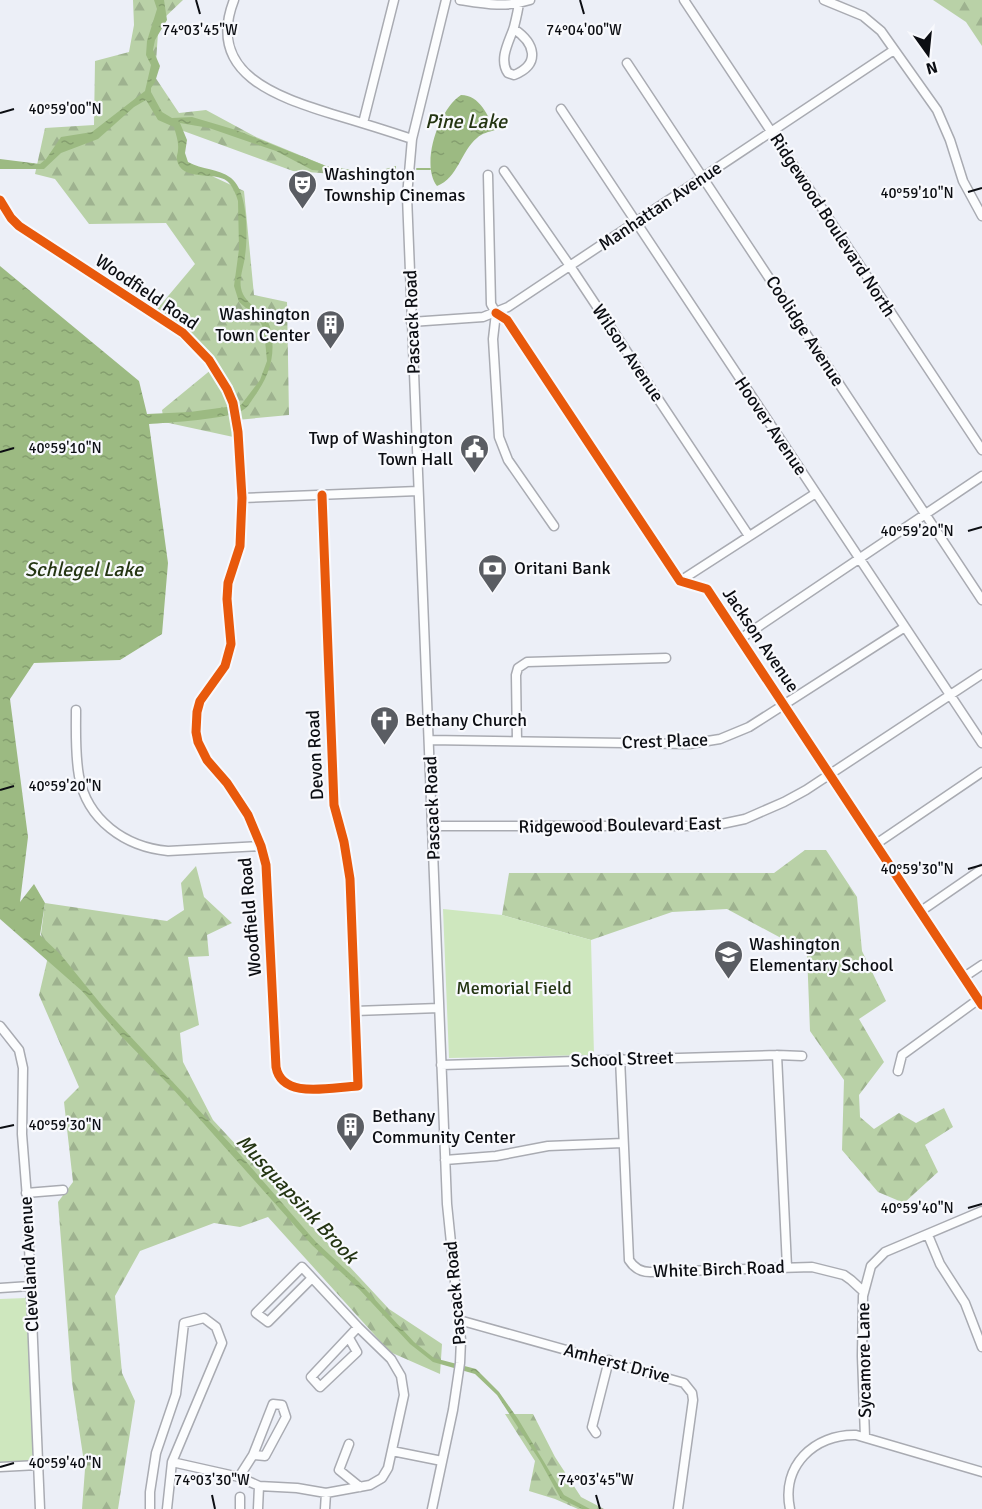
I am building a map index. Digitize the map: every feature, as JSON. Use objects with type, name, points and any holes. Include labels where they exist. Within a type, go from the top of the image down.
[{"type":"street","points":[[234,0],[228,19],[228,40],[236,62],[250,78],[288,100],[412,139]]},
{"type":"street","points":[[363,123],[394,0]]},
{"type":"street","name":"Pascack Road","points":[[432,1509],[459,1375],[461,1340],[450,1243],[445,1160],[407,196],[412,139],[446,0]]},
{"type":"street","points":[[460,0],[495,5],[530,0]]},
{"type":"street","points":[[824,0],[863,16],[881,31],[937,110],[948,133],[963,181],[982,216]]},
{"type":"street","name":"Ridgewood Boulevard North","points":[[686,1],[982,450]]},
{"type":"street","points":[[514,29],[531,45],[532,58],[523,70],[514,75],[508,72],[505,65],[508,40],[514,29],[519,3]]},
{"type":"street","name":"Manhattan Avenue","points":[[411,322],[483,317],[496,313],[894,50]]},
{"type":"street","name":"Coolidge Avenue","points":[[627,63],[982,600]]},
{"type":"street","name":"Hoover Avenue","points":[[561,109],[982,743]]},
{"type":"street","name":"Wilson Avenue","points":[[504,171],[570,266],[749,536]]},
{"type":"street","points":[[488,175],[491,304],[496,313],[507,320],[680,581],[816,492]]},
{"type":"street","name":"Woodfield Road","points":[[0,200],[4,209],[19,226],[183,333],[209,360],[227,389],[236,415],[242,498],[240,546],[228,583],[231,632],[228,656],[219,676],[200,701],[196,732],[207,760],[239,798],[261,846],[268,881],[276,1066],[280,1080],[291,1088],[298,1089],[358,1086],[355,1011]]},
{"type":"street","points":[[496,313],[493,339],[499,438],[508,460],[554,526]]},
{"type":"street","points":[[740,639],[982,476]]},
{"type":"street","points":[[242,498],[418,491]]},
{"type":"street","name":"Devon Road","points":[[322,495],[334,805],[344,842],[350,879],[355,1011]]},
{"type":"street","name":"Jackson Avenue","points":[[680,581],[707,589],[980,1002]]},
{"type":"street","name":"Crest Place","points":[[429,740],[689,744],[705,742],[749,727],[905,627]]},
{"type":"street","points":[[517,741],[516,675],[518,668],[523,664],[527,662],[666,658]]},
{"type":"street","name":"Ridgewood Boulevard East","points":[[432,826],[712,826],[745,819],[784,802],[830,774],[982,674]]},
{"type":"street","points":[[76,710],[78,772],[83,791],[95,813],[113,832],[134,844],[155,850],[261,846]]},
{"type":"street","points":[[876,844],[982,772]]},
{"type":"street","points":[[921,911],[982,870]]},
{"type":"street","points":[[964,977],[982,965]]},
{"type":"street","points":[[898,1071],[902,1055],[980,1002]]},
{"type":"street","points":[[355,1011],[439,1008]]},
{"type":"street","name":"Cleveland Avenue","points":[[0,1026],[19,1050],[24,1068],[22,1134],[40,1509]]},
{"type":"street","points":[[777,1055],[787,1267]]},
{"type":"street","name":"School Street","points":[[441,1065],[802,1056]]},
{"type":"street","name":"White Birch Road","points":[[620,1059],[629,1260],[633,1266],[638,1270],[650,1272],[812,1267],[835,1272],[851,1280],[864,1292]]},
{"type":"street","points":[[445,1160],[496,1156],[548,1146],[623,1143]]},
{"type":"street","points":[[26,1193],[63,1190]]},
{"type":"street","name":"Sycamore Lane","points":[[865,1437],[862,1356],[864,1292],[871,1266],[884,1253],[982,1211]]},
{"type":"street","points":[[928,1235],[940,1264],[965,1303],[982,1347]]},
{"type":"street","points":[[172,1462],[239,1477],[259,1486],[297,1488],[326,1493],[370,1485],[386,1473],[404,1395],[401,1376],[391,1359],[302,1267],[256,1313],[268,1322],[312,1278]]},
{"type":"street","points":[[0,1288],[30,1286]]},
{"type":"street","points":[[150,1509],[150,1492],[156,1453],[176,1394],[177,1367],[184,1323],[204,1318],[216,1327],[222,1343],[172,1462],[167,1509]]},
{"type":"street","name":"Amherst Drive","points":[[459,1320],[680,1380],[689,1387],[693,1400],[678,1509]]},
{"type":"street","points":[[349,1338],[357,1352],[320,1387],[311,1377],[358,1327]]},
{"type":"street","points":[[596,1433],[592,1427],[609,1360]]},
{"type":"street","points":[[239,1477],[253,1455],[273,1404],[282,1405],[286,1417],[265,1456],[253,1455]]},
{"type":"street","points":[[790,1509],[788,1496],[791,1474],[795,1465],[816,1444],[834,1436],[865,1437],[982,1472]]},
{"type":"street","points":[[349,1444],[339,1470],[360,1487]]},
{"type":"street","points":[[392,1451],[442,1461]]},
{"type":"street","points":[[0,1467],[38,1465]]},
{"type":"street","points":[[258,1509],[259,1486]]},
{"type":"street","points":[[325,1509],[326,1493]]},
{"type":"street","points":[[240,1497],[240,1509]]},
{"type":"green space","points":[[133,0],[183,0],[163,19],[158,33],[155,77],[179,113],[206,110],[256,137],[348,175],[293,171],[178,129],[184,163],[244,191],[254,295],[287,302],[289,415],[237,420],[238,438],[164,422],[162,410],[212,369],[153,314],[195,264],[166,223],[89,224],[55,179],[35,174],[45,128],[94,125],[95,61],[129,52],[134,25]]},
{"type":"green space","points":[[933,0],[982,0],[982,46],[966,22]]},
{"type":"green space","points":[[805,850],[826,850],[857,897],[862,951],[886,1001],[859,1019],[884,1062],[859,1095],[860,1117],[874,1129],[899,1113],[916,1123],[944,1108],[953,1127],[925,1145],[938,1172],[904,1203],[878,1192],[842,1150],[844,1080],[810,1031],[807,952],[727,909],[672,912],[591,940],[502,915],[509,873],[774,873]]},
{"type":"green space","points":[[196,866],[204,897],[232,923],[207,935],[209,956],[188,957],[199,1025],[180,1033],[183,1062],[213,1120],[389,1309],[442,1344],[440,1374],[390,1352],[268,1217],[240,1227],[214,1223],[140,1251],[115,1296],[122,1373],[135,1401],[118,1509],[82,1509],[85,1469],[72,1382],[58,1202],[73,1182],[64,1102],[79,1087],[39,995],[47,961],[41,934],[45,903],[167,921],[184,910],[181,883]]},
{"type":"green space","name":"Memorial Field","points":[[443,909],[502,915],[591,940],[594,1055],[449,1058]]},
{"type":"green space","points":[[26,1298],[34,1462],[0,1463],[0,1299]]},
{"type":"green space","points":[[505,1414],[533,1414],[555,1457],[581,1497],[604,1509],[578,1509],[529,1491],[535,1461]]},
{"type":"water","name":"Schlegel Lake","points":[[154,0],[164,0],[167,20],[155,40],[153,50],[160,66],[151,92],[162,112],[172,118],[192,117],[236,130],[326,166],[372,173],[396,166],[396,170],[379,175],[312,170],[276,151],[209,128],[180,123],[187,140],[185,153],[188,162],[226,175],[237,184],[241,193],[246,214],[246,237],[241,288],[246,299],[264,316],[270,327],[272,357],[263,383],[243,410],[226,416],[149,424],[168,563],[162,634],[120,660],[34,663],[10,699],[28,837],[20,902],[34,884],[45,903],[40,935],[61,955],[104,1008],[236,1150],[316,1242],[359,1282],[414,1342],[434,1358],[476,1369],[499,1392],[564,1495],[590,1509],[582,1509],[561,1499],[540,1461],[497,1395],[475,1374],[433,1362],[410,1344],[359,1289],[312,1245],[82,991],[0,919],[0,266],[139,381],[147,414],[190,412],[241,405],[260,380],[267,361],[264,330],[259,319],[239,302],[234,286],[239,249],[238,201],[235,193],[229,183],[222,178],[191,174],[180,167],[174,127],[158,120],[146,100],[134,107],[98,139],[61,153],[44,169],[0,169],[0,159],[40,164],[61,137],[92,132],[145,91],[151,65],[146,55],[147,41],[157,9]]},
{"type":"water","name":"Pine Lake","points":[[461,95],[478,102],[495,130],[477,138],[450,177],[437,186],[430,164],[434,138],[446,112]]},
{"type":"waterway","points":[[417,169],[430,169]]},
{"type":"cycle path","points":[[0,200],[19,226],[183,333],[209,360],[233,403],[238,432],[242,498],[240,546],[228,583],[231,644],[225,666],[200,701],[196,732],[207,760],[227,783],[248,815],[261,846],[266,865],[276,1067],[280,1077],[288,1084],[297,1088],[309,1089],[358,1086],[350,879],[344,842],[334,805],[322,495]]},
{"type":"cycle path","points":[[496,313],[507,320],[680,581],[707,589],[982,1005]]},
{"type":"place","name":"Washington Township Cinemas","points":[[303,210]]},
{"type":"place","name":"Washington Town Center","points":[[331,350]]},
{"type":"place","name":"Twp of Washington Town Hall","points":[[474,474]]},
{"type":"place","name":"Oritani Bank","points":[[493,594]]},
{"type":"place","name":"Bethany Church","points":[[384,746]]},
{"type":"place","name":"Washington Elementary School","points":[[728,980]]},
{"type":"place","name":"Bethany Community Center","points":[[351,1152]]},
{"type":"water label","name":"Musquapsink Brook","points":[[297,1199]]}]
